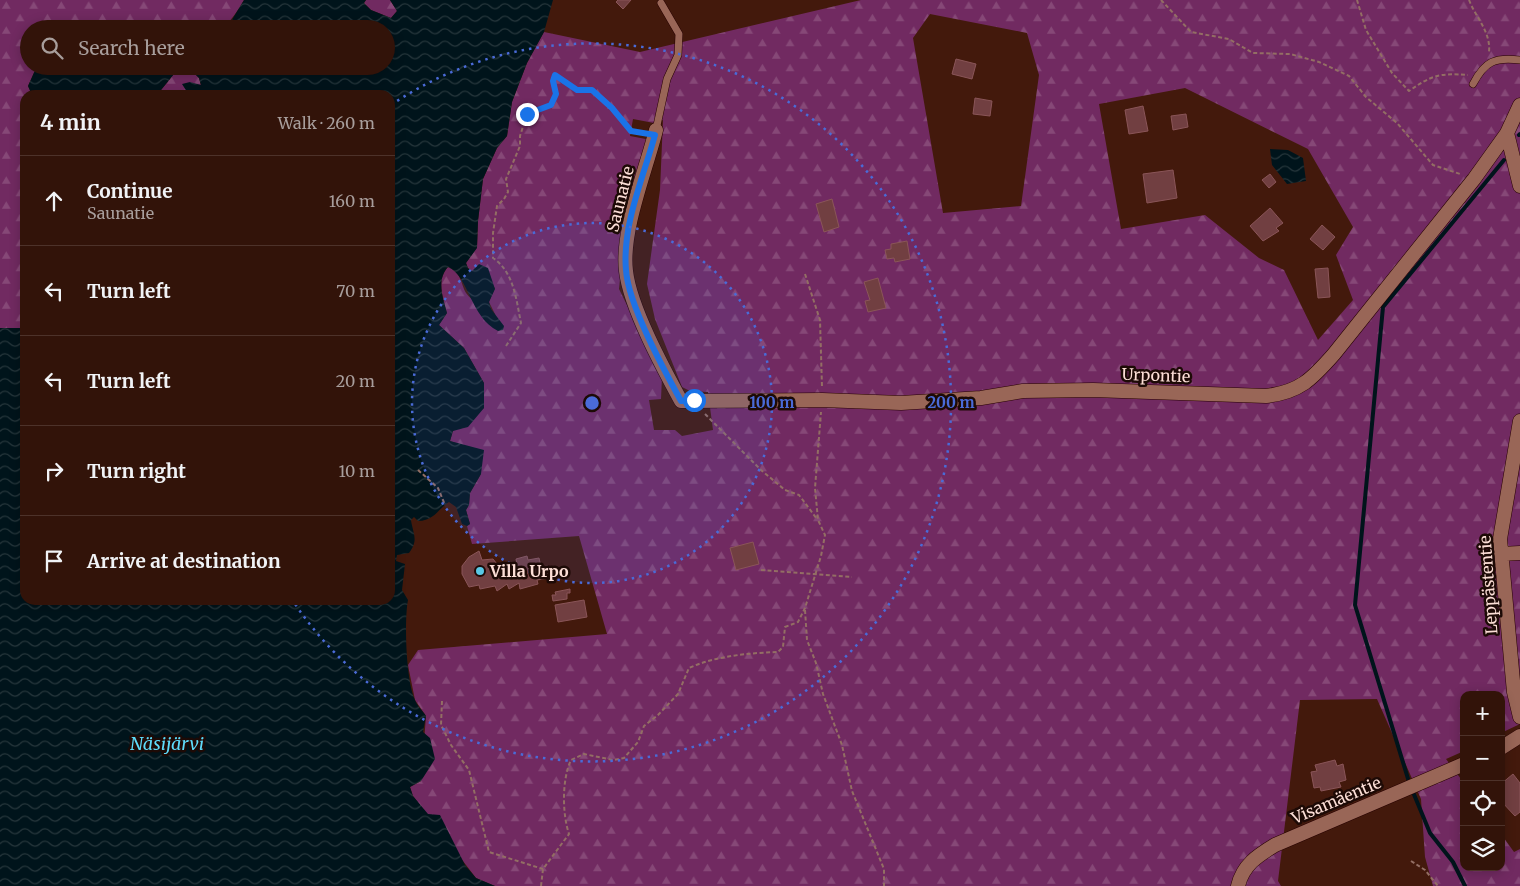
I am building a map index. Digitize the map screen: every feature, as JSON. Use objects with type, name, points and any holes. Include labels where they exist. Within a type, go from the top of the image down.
[{"type":"street","points":[[1520,105],[1507,133],[1520,186]]},
{"type":"street","name":"Saunatie","points":[[656,133],[630,227],[626,271],[631,294],[688,401]]},
{"type":"street","name":"Urpontie","points":[[688,401],[822,400],[901,403],[980,398],[1023,391],[1093,390],[1248,396],[1284,394],[1299,388],[1314,377],[1474,179],[1507,133]]},
{"type":"street","name":"Leppästentie","points":[[1520,421],[1502,521],[1501,554],[1514,692],[1520,717]]},
{"type":"street","points":[[1501,554],[1520,553]]},
{"type":"street","points":[[1505,745],[1520,736]]},
{"type":"street","name":"Visamäentie","points":[[1238,886],[1240,875],[1254,858],[1275,845],[1460,766]]},
{"type":"lane","name":"Saunatie","points":[[656,133],[667,79],[678,55],[679,34],[661,3]]},
{"type":"lane","points":[[1473,84],[1488,63],[1505,58],[1520,60]]},
{"type":"path","points":[[1161,0],[1191,32],[1229,39],[1253,53],[1290,54],[1319,62],[1349,76],[1366,97],[1397,123],[1433,165],[1474,179]]},
{"type":"path","points":[[1357,0],[1366,30],[1392,73],[1409,91],[1428,78],[1447,74],[1478,76]]},
{"type":"path","points":[[1468,0],[1485,28],[1490,43],[1488,63]]},
{"type":"path","points":[[506,346],[521,323],[514,286],[503,265],[493,258],[493,233],[496,206],[504,199],[508,192],[506,179],[520,146],[520,136],[527,114],[551,105],[556,94],[553,81],[555,75],[577,90],[592,90],[612,108],[631,131],[656,133]]},
{"type":"path","points":[[805,274],[820,320],[822,400],[815,488],[818,520]]},
{"type":"path","points":[[541,886],[543,869],[569,834],[566,825],[565,798],[567,769],[571,760],[584,754],[613,760],[624,758],[638,742],[644,726],[658,715],[678,694],[689,668],[701,662],[755,653],[778,652],[783,647],[785,627],[798,622],[805,608],[824,534],[818,520],[799,495],[785,490],[740,451],[688,401]]},
{"type":"path","points":[[418,470],[438,488],[445,505]]},
{"type":"path","points":[[761,570],[852,577]]},
{"type":"path","points":[[805,608],[807,640],[816,663],[823,694],[842,745],[852,791],[884,869],[884,886]]},
{"type":"path","points":[[442,701],[441,725],[451,745],[469,770],[489,852],[543,869]]},
{"type":"path","points":[[1411,861],[1425,870],[1438,886]]},
{"type":"green space","points":[[0,0],[244,0],[230,20],[20,20],[20,75],[33,75],[28,86],[30,90],[20,90],[20,328],[0,328]]},
{"type":"green space","points":[[366,0],[390,0],[397,11],[391,18],[371,10],[364,3]]},
{"type":"green space","points":[[861,0],[1520,0],[1520,724],[1505,731],[1505,691],[1460,691],[1460,753],[1446,759],[1460,778],[1460,871],[1505,871],[1505,840],[1514,852],[1520,849],[1520,886],[1433,886],[1425,857],[1421,799],[1377,699],[1300,700],[1278,881],[1281,886],[495,886],[476,878],[413,796],[410,787],[421,781],[426,716],[415,700],[408,665],[418,650],[607,634],[579,536],[472,544],[467,526],[470,524],[466,510],[469,505],[470,493],[481,474],[462,445],[450,441],[453,431],[484,408],[484,383],[464,348],[439,325],[447,313],[441,283],[442,278],[448,267],[453,269],[458,275],[466,293],[496,316],[489,302],[495,288],[468,268],[466,263],[477,247],[483,179],[497,148],[507,136],[512,102],[527,63],[544,32],[640,52]],"holes":[[[930,14],[1027,33],[1039,75],[1021,206],[943,213],[913,38]],[[1185,88],[1308,149],[1353,227],[1336,255],[1353,300],[1318,340],[1284,270],[1259,258],[1205,215],[1121,229],[1099,104]],[[633,119],[654,123],[663,120],[660,190],[647,284],[655,319],[682,387],[690,391],[708,392],[713,430],[682,436],[675,430],[654,430],[649,400],[661,399],[662,376],[619,289],[627,206],[651,140],[630,136]]]},
{"type":"green space","points":[[173,75],[196,75],[201,86],[194,90],[161,90]]},
{"type":"water","name":"Näsijärvi","points":[[244,0],[366,0],[364,3],[371,10],[391,18],[397,11],[390,0],[553,0],[544,32],[527,63],[512,102],[507,136],[497,148],[483,179],[477,248],[466,263],[472,271],[479,264],[488,268],[495,289],[489,302],[491,309],[504,326],[503,330],[498,331],[481,316],[461,279],[448,267],[444,272],[441,283],[447,313],[439,325],[464,348],[484,383],[484,408],[468,427],[453,431],[450,441],[484,450],[481,474],[470,493],[469,505],[466,510],[470,524],[467,526],[462,524],[456,507],[449,502],[428,519],[418,521],[414,517],[411,520],[414,544],[409,553],[397,555],[396,561],[405,564],[402,590],[408,600],[406,636],[412,691],[416,702],[426,716],[423,732],[430,738],[435,759],[421,781],[410,787],[413,796],[428,814],[440,815],[465,865],[476,878],[495,886],[0,886],[0,328],[20,328],[20,605],[395,605],[395,90],[186,90],[182,84],[190,82],[201,85],[196,75],[395,75],[395,20],[232,20]]},
{"type":"water","name":"Näsijärvi","points":[[33,75],[173,75],[161,90],[30,90],[28,86]]},
{"type":"water","points":[[1270,149],[1288,150],[1303,158],[1306,181],[1287,184],[1272,165]]},
{"type":"building","points":[[618,0],[631,0],[623,9],[616,2]]},
{"type":"building","points":[[956,59],[976,64],[972,79],[952,74]]},
{"type":"building","points":[[975,98],[992,101],[990,116],[973,114]]},
{"type":"building","points":[[1143,106],[1148,131],[1129,134],[1125,110]]},
{"type":"building","points":[[1186,114],[1188,127],[1173,130],[1171,116]]},
{"type":"building","points":[[1173,170],[1177,198],[1147,203],[1143,174]]},
{"type":"building","points":[[1270,174],[1276,182],[1269,188],[1262,180]]},
{"type":"building","points":[[832,199],[839,227],[824,232],[816,204]]},
{"type":"building","points":[[1270,208],[1283,223],[1276,228],[1279,231],[1263,241],[1250,226]]},
{"type":"building","points":[[1322,225],[1335,237],[1323,250],[1310,239]]},
{"type":"building","points":[[907,241],[910,259],[895,262],[894,258],[887,259],[885,250],[891,249],[891,244]]},
{"type":"building","points":[[1328,268],[1330,297],[1318,298],[1315,269]]},
{"type":"building","points":[[878,278],[886,308],[868,312],[865,301],[870,300],[864,282]]},
{"type":"building","points":[[753,542],[759,564],[736,570],[730,548]]},
{"type":"building","name":"Villa Urpo","points":[[479,551],[482,560],[493,559],[499,571],[507,573],[518,571],[516,559],[527,556],[528,560],[539,558],[541,567],[548,566],[550,578],[537,580],[538,584],[520,589],[519,583],[509,589],[507,584],[497,591],[495,586],[480,589],[479,585],[469,587],[462,574],[462,566],[469,557]]},
{"type":"building","points":[[570,589],[570,593],[567,593],[567,599],[553,601],[552,595],[556,595],[555,592]]},
{"type":"building","points":[[584,600],[587,617],[558,622],[555,605]]},
{"type":"building","points":[[1335,760],[1337,766],[1343,764],[1346,780],[1339,782],[1341,787],[1321,791],[1320,787],[1314,788],[1311,772],[1317,771],[1315,765]]},
{"type":"building","points":[[1513,774],[1520,783],[1520,812],[1515,816],[1505,805],[1505,781]]},
{"type":"waterway","points":[[1409,782],[1355,605],[1383,307],[1504,160]]},
{"type":"waterway","points":[[1413,792],[1430,833],[1453,862],[1465,886]]},
{"type":"place","name":"Villa Urpo","points":[[480,571]]},
{"type":"route","points":[[527,114],[536,109],[551,105],[556,94],[553,81],[555,75],[577,90],[592,90],[602,102],[612,108],[631,131],[655,135],[630,227],[626,271],[631,294],[669,380],[681,401],[694,400]]}]
